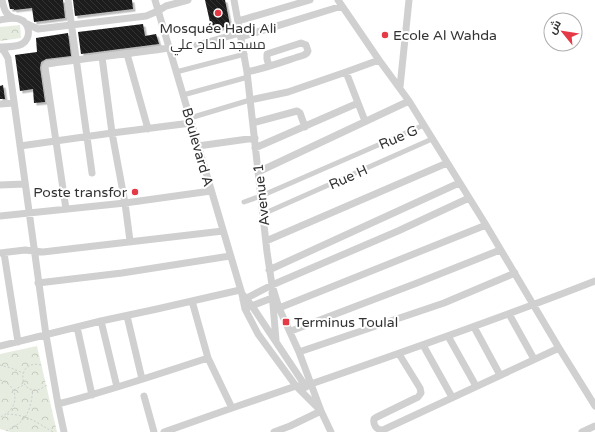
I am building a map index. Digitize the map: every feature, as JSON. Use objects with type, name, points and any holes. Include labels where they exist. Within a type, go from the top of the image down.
[{"type":"street","points":[[2,0],[8,15],[38,29]]},
{"type":"street","points":[[68,0],[92,173]]},
{"type":"street","name":"Boulevard A","points":[[155,0],[243,296],[245,309],[258,334],[276,360],[296,386],[321,411]]},
{"type":"street","points":[[0,48],[19,45],[38,29],[146,16],[166,6],[188,0]]},
{"type":"street","name":"Avenue 1","points":[[234,0],[247,74],[266,241],[274,297]]},
{"type":"street","points":[[238,21],[310,0]]},
{"type":"street","points":[[400,87],[409,0]]},
{"type":"street","points":[[197,45],[240,35],[340,3],[409,101],[486,225],[558,348],[595,406]]},
{"type":"street","points":[[0,15],[4,8]]},
{"type":"street","points":[[0,20],[15,18]]},
{"type":"street","points":[[25,23],[28,27],[26,40]]},
{"type":"street","points":[[183,95],[306,54],[308,51],[306,45],[301,43],[266,55],[269,66]]},
{"type":"street","points":[[8,58],[10,51],[15,46]]},
{"type":"street","points":[[0,48],[4,51],[8,58],[30,213],[38,283],[54,383],[64,432]]},
{"type":"street","points":[[66,209],[45,67],[47,64],[169,48]]},
{"type":"street","points":[[127,54],[148,129]]},
{"type":"street","points":[[176,72],[244,54]]},
{"type":"street","points":[[102,57],[112,133],[125,203],[130,241]]},
{"type":"street","points":[[20,146],[148,129],[190,121],[250,100],[288,92],[379,60]]},
{"type":"street","points":[[346,72],[365,121]]},
{"type":"street","points":[[258,172],[409,101]]},
{"type":"street","points":[[0,104],[14,103]]},
{"type":"street","points":[[255,148],[358,103]]},
{"type":"street","points":[[253,123],[297,111],[300,113],[305,127]]},
{"type":"street","name":"Rue G","points":[[244,202],[424,125]]},
{"type":"street","points":[[198,146],[254,138]]},
{"type":"street","name":"Rue H","points":[[263,214],[432,139]]},
{"type":"street","points":[[266,241],[447,163]]},
{"type":"street","points":[[270,270],[459,183]]},
{"type":"street","points":[[0,185],[25,184]]},
{"type":"street","points":[[0,216],[125,203],[211,191]]},
{"type":"street","points":[[0,346],[101,321],[192,301],[243,296],[398,231],[469,198]]},
{"type":"street","points":[[279,308],[486,225]]},
{"type":"street","points":[[18,342],[2,253],[25,250],[43,252],[223,230]]},
{"type":"street","points":[[291,332],[500,250]]},
{"type":"street","points":[[38,283],[115,274],[230,256]]},
{"type":"street","points":[[299,352],[444,303],[515,274]]},
{"type":"street","points":[[164,432],[296,386],[308,384],[399,354],[534,305],[595,281]]},
{"type":"street","name":"Boulevard A","points":[[243,296],[252,306],[308,384]]},
{"type":"street","points":[[274,297],[299,352],[308,384],[332,432]]},
{"type":"street","points":[[245,309],[274,297]]},
{"type":"street","points":[[274,297],[276,360]]},
{"type":"street","points":[[192,301],[208,358],[232,408]]},
{"type":"street","points":[[509,314],[534,359]]},
{"type":"street","points":[[127,316],[142,379]]},
{"type":"street","points":[[101,321],[117,387]]},
{"type":"street","points":[[77,327],[92,395]]},
{"type":"street","points":[[474,327],[500,375]]},
{"type":"street","points":[[448,336],[476,386]]},
{"type":"street","points":[[423,345],[452,397]]},
{"type":"street","points":[[399,354],[420,388],[421,393],[418,397],[376,417],[373,422],[376,428],[380,430],[383,430],[558,348]]},
{"type":"street","points":[[58,404],[92,395],[208,358]]},
{"type":"street","points":[[144,396],[154,432]]},
{"type":"street","points":[[274,432],[291,429],[321,411]]},
{"type":"street","points":[[582,432],[595,426]]},
{"type":"path","points":[[42,364],[29,365],[26,368],[23,374],[25,384],[33,390],[39,390],[46,385],[54,383]]},
{"type":"path","points":[[0,365],[11,368],[23,374]]},
{"type":"path","points":[[0,380],[7,383],[13,390],[15,398],[12,410],[0,417]]},
{"type":"path","points":[[13,390],[25,384]]},
{"type":"path","points":[[6,431],[16,426],[26,417],[33,390]]},
{"type":"path","points":[[7,414],[26,417],[36,421],[53,432]]},
{"type":"green space","points":[[20,25],[21,38],[0,41],[0,27]]},
{"type":"green space","points":[[37,346],[57,432],[10,432],[0,429],[0,354]]},
{"type":"building","points":[[8,0],[63,0],[65,18],[34,22],[32,8],[10,9]]},
{"type":"building","points":[[73,0],[132,0],[133,9],[75,16]]},
{"type":"building","name":"Mosquée Hadj Ali مسجد الحاج علي","points":[[205,0],[225,0],[230,25],[212,31]]},
{"type":"building","points":[[143,24],[145,36],[156,34],[159,44],[81,54],[78,32]]},
{"type":"building","points":[[68,33],[71,56],[46,59],[41,62],[40,68],[45,102],[34,103],[33,89],[20,91],[15,55],[37,52],[36,38]]},
{"type":"building","points":[[3,85],[5,99],[0,99],[0,86]]},
{"type":"place","name":"Mosquée Hadj Ali مسجد الحاج علي","points":[[218,13]]},
{"type":"place","name":"Ecole Al Wahda","points":[[385,35]]},
{"type":"place","name":"Poste transfor","points":[[135,192]]},
{"type":"place","name":"Terminus Toulal","points":[[286,322]]}]
